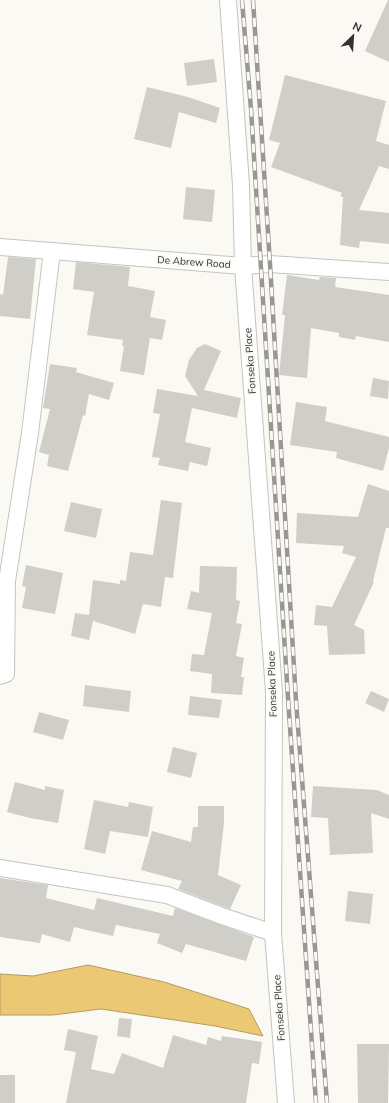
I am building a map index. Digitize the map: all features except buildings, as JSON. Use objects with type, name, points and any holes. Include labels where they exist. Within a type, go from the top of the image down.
[{"type":"street","name":"Fonseka Place","points":[[228,0],[241,185],[243,266],[274,692],[273,933],[286,1103]]},
{"type":"street","name":"De Abrew Road","points":[[0,247],[243,266],[270,264],[389,272]]},
{"type":"street","points":[[0,676],[6,674],[7,581],[30,433],[52,251]]},
{"type":"street","points":[[0,868],[167,895],[222,916],[273,933]]},
{"type":"shaded area","points":[[88,965],[164,982],[249,1009],[263,1036],[215,1026],[101,1009],[53,1015],[0,1015],[0,974],[33,976]]},
{"type":"railway","points":[[242,0],[251,109],[288,698],[316,1103]]},
{"type":"railway","points":[[253,0],[296,701],[327,1103]]}]
